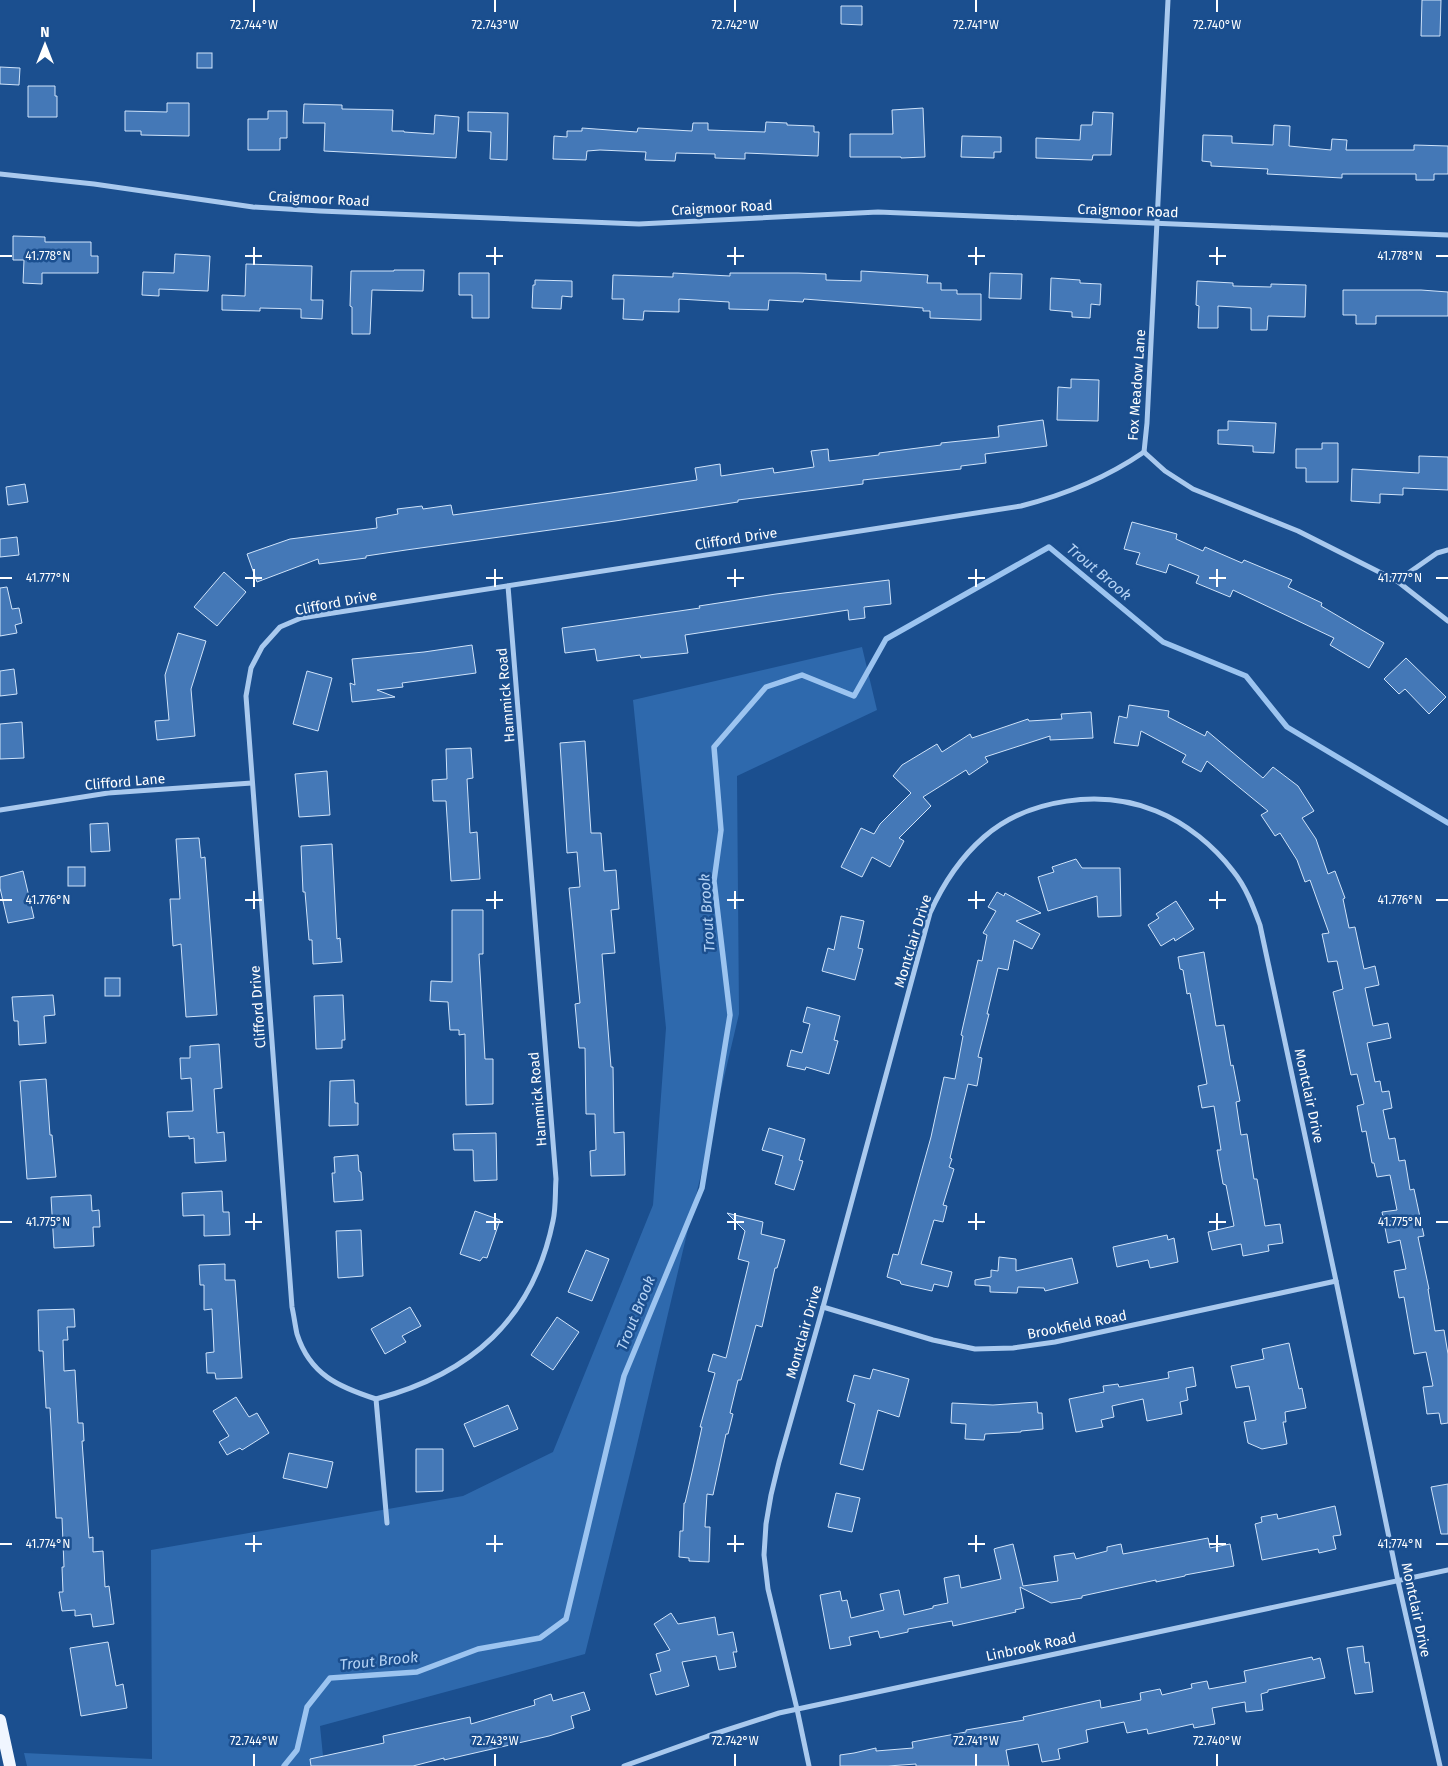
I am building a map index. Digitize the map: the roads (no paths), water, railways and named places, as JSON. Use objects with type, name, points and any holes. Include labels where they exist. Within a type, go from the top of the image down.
[{"type":"main road","points":[[0,1720],[10,1766]]},
{"type":"street","name":"Fox Meadow Lane","points":[[1168,0],[1158,223],[1144,452],[1165,471],[1194,489],[1298,531],[1397,581],[1448,621]]},
{"type":"street","name":"Craigmoor Road","points":[[0,174],[94,184],[253,207],[320,211],[639,224],[878,212],[1448,235]]},
{"type":"street","name":"Clifford Drive","points":[[376,1399],[348,1390],[329,1380],[316,1367],[305,1351],[297,1334],[292,1307],[246,696],[251,668],[262,647],[280,627],[301,618],[1020,506],[1051,498],[1077,488],[1124,466],[1144,452]]},
{"type":"street","points":[[1397,581],[1437,553],[1448,550]]},
{"type":"street","name":"Hammick Road","points":[[376,1399],[405,1391],[436,1378],[488,1343],[506,1325],[528,1293],[542,1260],[554,1220],[556,1179],[508,586]]},
{"type":"street","name":"Clifford Lane","points":[[0,810],[108,793],[252,783]]},
{"type":"street","name":"Montclair Drive","points":[[809,1766],[768,1589],[764,1555],[766,1524],[779,1462],[930,913],[946,881],[964,857],[986,835],[1001,824],[1038,807],[1083,800],[1116,800],[1157,811],[1170,817],[1210,846],[1234,872],[1244,888],[1264,939],[1398,1580],[1440,1766]]},
{"type":"street","name":"Brookfield Road","points":[[823,1307],[933,1340],[975,1349],[1013,1348],[1055,1342],[1336,1280]]},
{"type":"street","points":[[376,1399],[387,1523]]},
{"type":"street","name":"Linbrook Road","points":[[624,1766],[708,1736],[797,1709],[1448,1570]]},
{"type":"waterway","name":"Trout Brook","points":[[284,1766],[297,1750],[307,1707],[330,1678],[417,1672],[478,1649],[540,1638],[566,1619],[624,1376],[702,1188],[730,1015],[714,881],[721,830],[714,747],[766,687],[802,675],[854,696],[886,639],[1049,547],[1163,642],[1246,676],[1287,727],[1448,823]]}]
